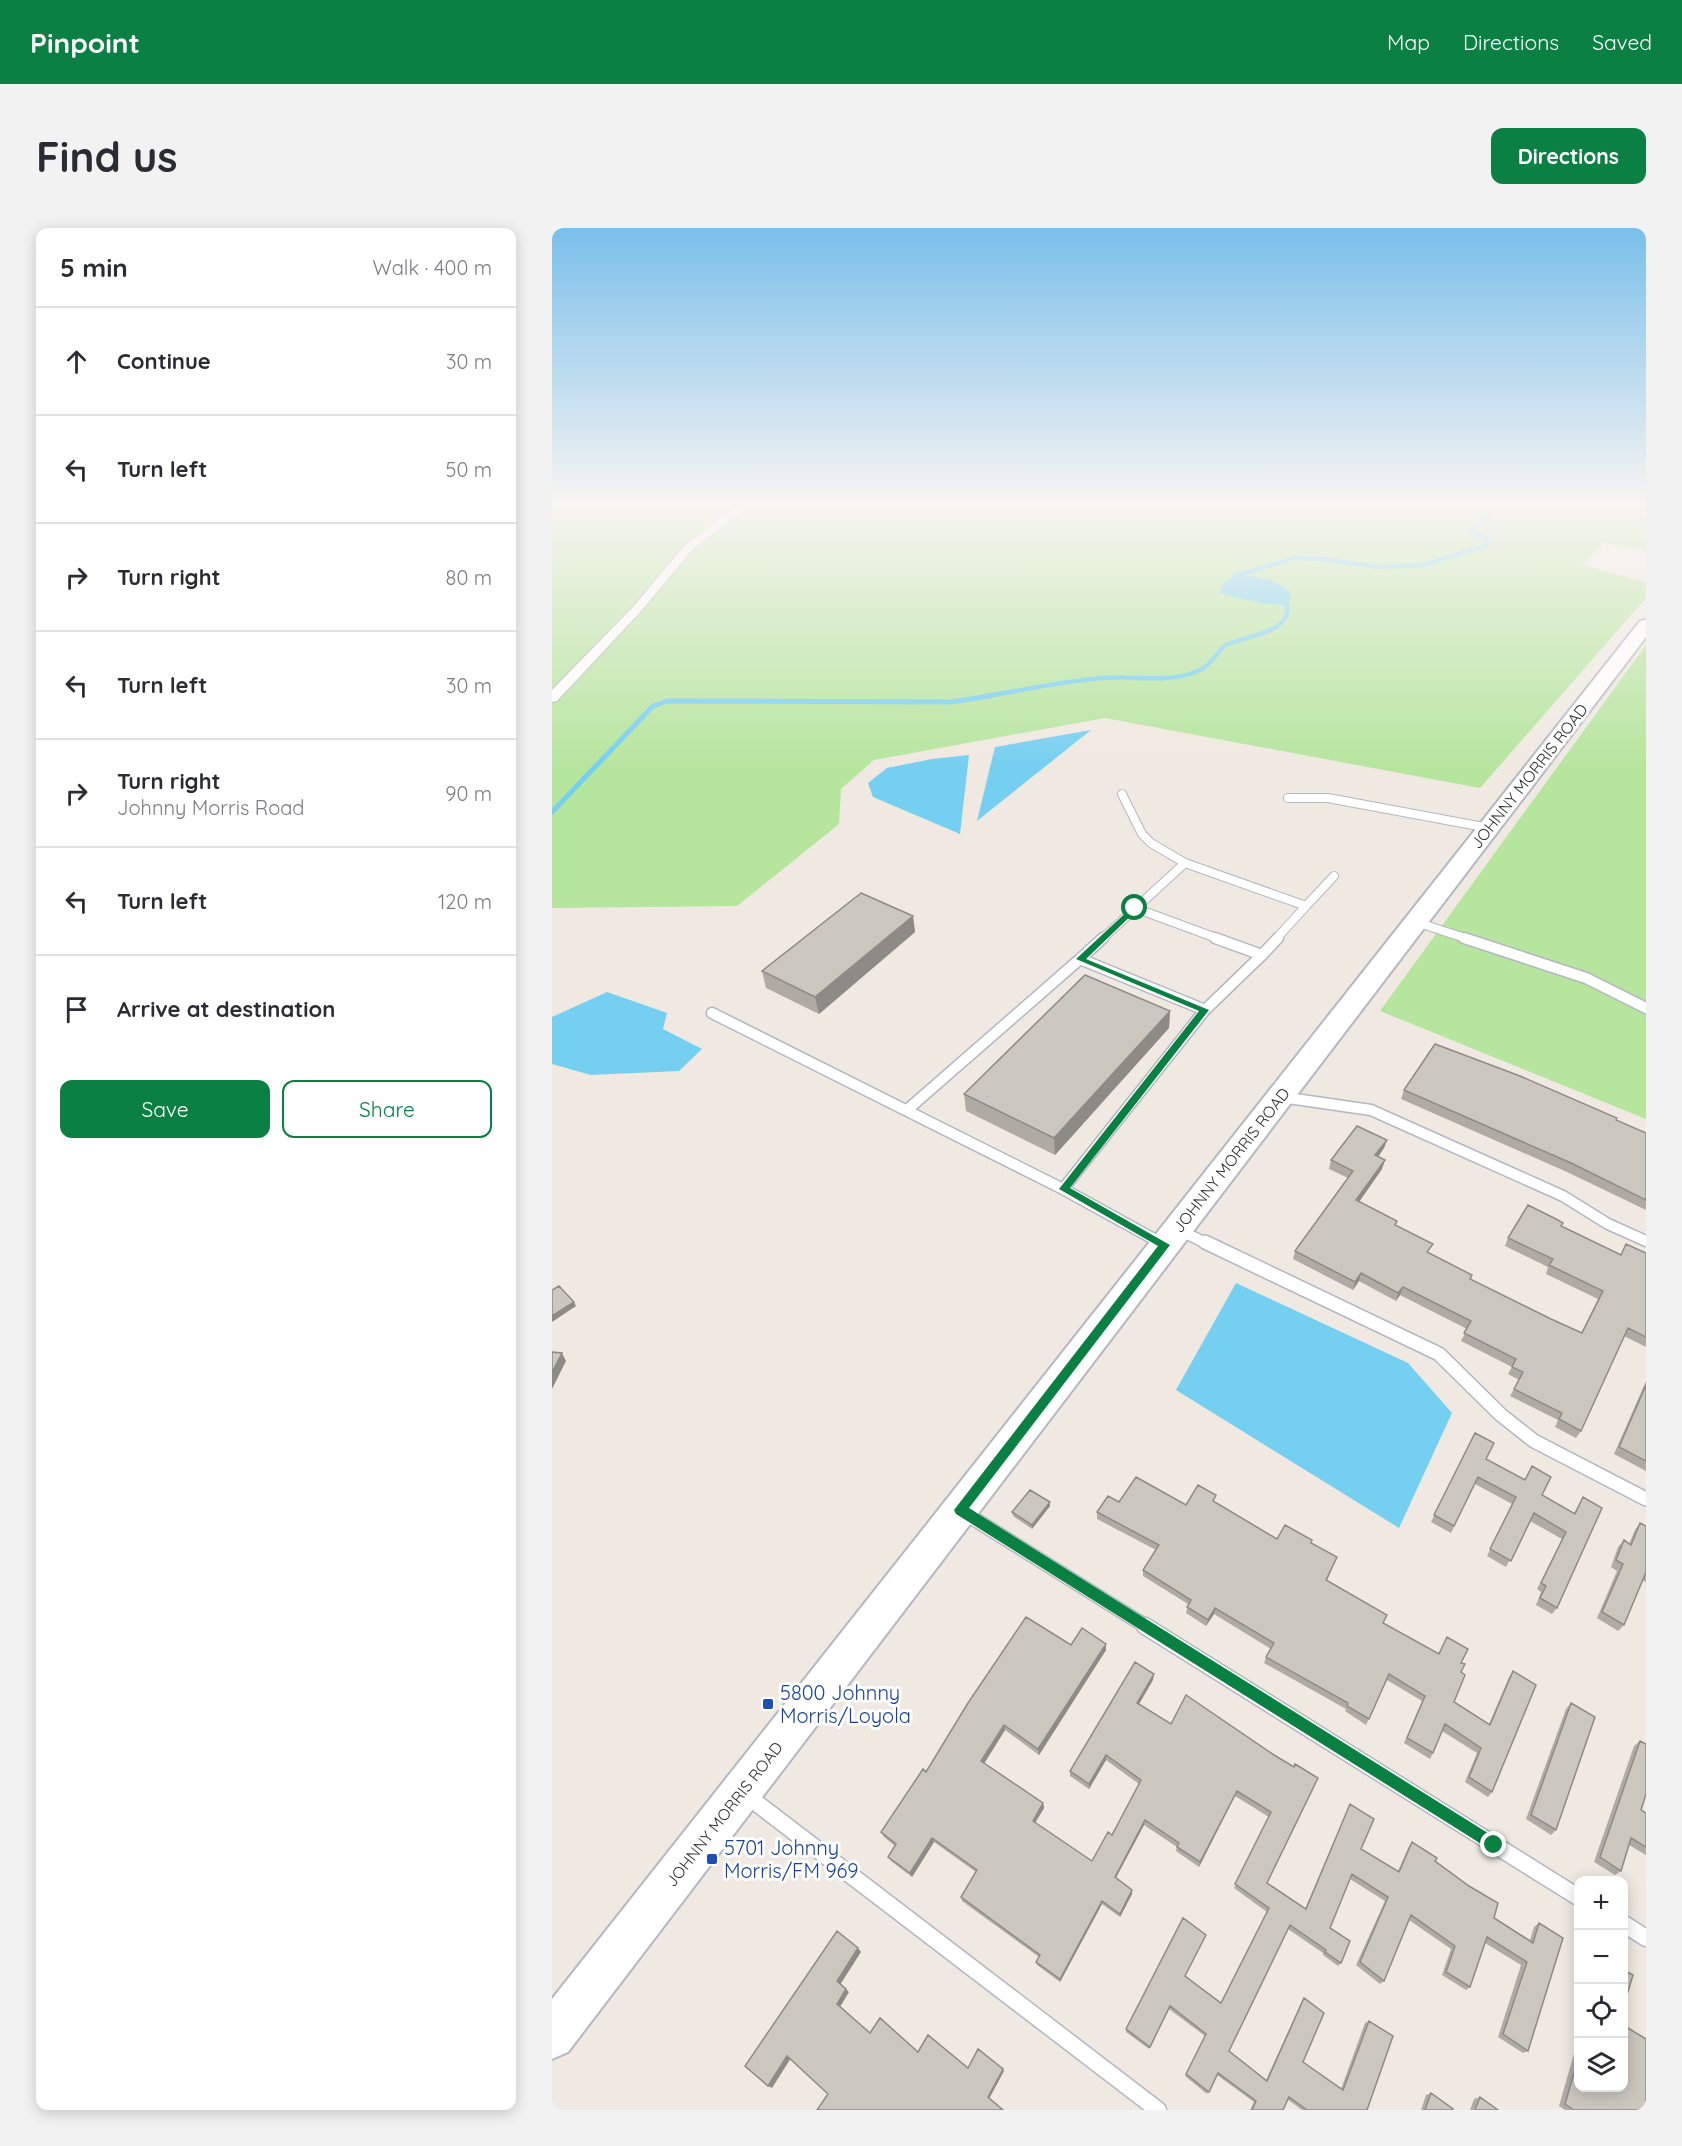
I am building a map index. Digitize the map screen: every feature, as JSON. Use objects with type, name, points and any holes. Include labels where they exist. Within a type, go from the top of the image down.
[{"type":"street","points":[[552,698],[651,593]]},
{"type":"street","name":"JOHNNY MORRIS ROAD","points":[[552,2036],[1646,625]]},
{"type":"lane","points":[[1122,794],[1142,834],[1151,843],[1185,863],[1306,906]]},
{"type":"lane","points":[[1288,798],[1328,798],[1489,828]]},
{"type":"lane","points":[[907,1110],[1080,959],[1185,863]]},
{"type":"lane","points":[[1064,1189],[1205,1010],[1262,956],[1334,876]]},
{"type":"lane","points":[[1135,908],[1262,956]]},
{"type":"lane","points":[[1416,922],[1586,978],[1646,1008]]},
{"type":"lane","points":[[1080,959],[1205,1010]]},
{"type":"lane","points":[[712,1013],[1064,1189],[1439,1354],[1501,1415],[1534,1441],[1646,1498]]},
{"type":"lane","points":[[1281,1097],[1371,1110],[1563,1196],[1608,1224],[1646,1241]]},
{"type":"lane","points":[[960,1510],[1574,1894]]},
{"type":"lane","points":[[742,1791],[1158,2110]]},
{"type":"lane","points":[[1628,1927],[1646,1938]]},
{"type":"green space","points":[[552,593],[1646,593],[1646,598],[1480,788],[1105,718],[874,760],[841,789],[839,824],[737,906],[552,908]]},
{"type":"green space","points":[[1646,645],[1646,1119],[1380,1011]]},
{"type":"water","points":[[1219,593],[1290,593],[1290,600],[1287,605],[1264,604]]},
{"type":"water","points":[[1091,730],[977,821],[995,747]]},
{"type":"water","points":[[969,755],[960,834],[873,797],[868,783],[887,768],[932,759]]},
{"type":"water","points":[[607,992],[667,1013],[663,1029],[702,1049],[679,1071],[591,1075],[552,1064],[552,1017]]},
{"type":"water","points":[[1236,1283],[1408,1363],[1452,1413],[1399,1528],[1176,1390]]},
{"type":"building","points":[[861,893],[913,916],[815,997],[762,971]]},
{"type":"building","points":[[1085,975],[1170,1011],[1054,1138],[964,1094]]},
{"type":"building","points":[[1435,1044],[1520,1076],[1646,1133],[1646,1200],[1571,1163],[1404,1090]]},
{"type":"building","points":[[1357,1126],[1387,1140],[1375,1155],[1385,1160],[1356,1200],[1397,1221],[1395,1225],[1433,1244],[1427,1252],[1472,1275],[1470,1279],[1582,1333],[1603,1291],[1549,1265],[1553,1259],[1508,1238],[1528,1205],[1563,1223],[1561,1226],[1621,1255],[1626,1244],[1646,1253],[1646,1337],[1628,1328],[1581,1431],[1559,1419],[1562,1413],[1514,1389],[1523,1372],[1512,1367],[1516,1359],[1464,1333],[1471,1321],[1403,1287],[1398,1293],[1361,1273],[1355,1282],[1295,1251],[1353,1171],[1331,1160]]},
{"type":"building","points":[[559,1286],[574,1302],[552,1316],[552,1290]]},
{"type":"building","points":[[552,1352],[562,1353],[552,1372]]},
{"type":"building","points":[[1646,1385],[1646,1461],[1619,1447]]},
{"type":"building","points":[[1475,1433],[1494,1443],[1486,1459],[1525,1480],[1532,1466],[1551,1477],[1542,1495],[1575,1514],[1583,1497],[1602,1508],[1557,1608],[1540,1598],[1546,1586],[1541,1583],[1566,1532],[1534,1513],[1511,1561],[1490,1549],[1516,1497],[1478,1477],[1454,1526],[1434,1515]]},
{"type":"building","points":[[1136,1477],[1186,1505],[1198,1485],[1216,1495],[1213,1501],[1277,1539],[1285,1525],[1337,1557],[1326,1580],[1387,1615],[1383,1623],[1439,1654],[1447,1637],[1468,1649],[1461,1663],[1465,1664],[1461,1672],[1465,1675],[1454,1702],[1490,1725],[1513,1671],[1536,1685],[1492,1792],[1469,1777],[1481,1748],[1445,1724],[1433,1753],[1407,1738],[1425,1696],[1389,1674],[1369,1719],[1347,1706],[1348,1703],[1266,1657],[1274,1643],[1215,1608],[1208,1620],[1187,1607],[1191,1600],[1143,1570],[1159,1545],[1097,1512],[1108,1496],[1119,1502]]},
{"type":"building","points":[[1030,1490],[1050,1502],[1032,1525],[1012,1512]]},
{"type":"building","points":[[1640,1523],[1646,1526],[1646,1572],[1624,1625],[1602,1612],[1623,1564],[1616,1560],[1624,1540],[1631,1545]]},
{"type":"building","points":[[1026,1617],[1071,1645],[1082,1628],[1106,1644],[1038,1749],[1004,1725],[981,1761],[1043,1803],[1033,1821],[1092,1861],[1108,1832],[1112,1835],[1141,1780],[1106,1755],[1089,1784],[1070,1771],[1135,1662],[1154,1674],[1137,1703],[1171,1724],[1186,1695],[1274,1755],[1318,1778],[1267,1883],[1306,1909],[1350,1804],[1374,1819],[1361,1849],[1399,1872],[1412,1842],[1437,1858],[1435,1861],[1469,1886],[1498,1903],[1494,1918],[1533,1943],[1539,1923],[1563,1938],[1528,2051],[1503,2034],[1527,1962],[1487,1937],[1470,1987],[1446,1972],[1455,1946],[1411,1915],[1384,1981],[1360,1962],[1388,1897],[1352,1874],[1330,1928],[1350,1941],[1341,1963],[1290,1925],[1229,2051],[1267,2081],[1304,1998],[1324,2013],[1303,2062],[1343,2090],[1369,2021],[1393,2036],[1367,2110],[1307,2110],[1289,2097],[1283,2110],[1252,2110],[1256,2101],[1218,2073],[1209,2092],[1186,2074],[1206,2034],[1170,2006],[1150,2047],[1126,2029],[1183,1918],[1206,1935],[1185,1976],[1221,2003],[1269,1908],[1235,1884],[1271,1812],[1237,1791],[1200,1862],[1177,1847],[1179,1843],[1145,1820],[1115,1877],[1132,1890],[1120,1914],[1102,1901],[1060,1979],[1036,1962],[1040,1955],[961,1897],[977,1870],[932,1838],[910,1873],[888,1857],[896,1844],[881,1832],[923,1769],[926,1772],[968,1703]]},
{"type":"building","points":[[1571,1703],[1595,1717],[1556,1830],[1531,1815]]},
{"type":"building","points":[[1640,1741],[1646,1744],[1646,1794],[1641,1810],[1646,1813],[1646,1847],[1631,1838],[1621,1871],[1600,1857]]},
{"type":"building","points":[[837,1931],[858,1948],[837,1981],[846,1989],[837,2004],[870,2033],[880,2018],[918,2052],[928,2035],[968,2068],[978,2049],[1003,2069],[988,2097],[1003,2110],[817,2110],[828,2094],[787,2056],[768,2086],[745,2066]]},
{"type":"building","points":[[1628,1972],[1633,1975],[1628,1992]]},
{"type":"building","points":[[1628,2028],[1646,2039],[1646,2110],[1574,2110],[1565,2104],[1574,2073],[1574,2092],[1628,2092]]},
{"type":"building","points":[[1431,2093],[1453,2109],[1453,2110],[1425,2110]]},
{"type":"building","points":[[1480,2097],[1498,2110],[1475,2110]]},
{"type":"waterway","points":[[980,697],[1088,679],[1166,678],[1190,674],[1206,667],[1228,644],[1275,628],[1287,614],[1287,605],[1279,601]]},
{"type":"waterway","points":[[552,812],[653,706],[667,701],[951,702],[990,696]]},
{"type":"place","name":"5800 Johnny Morris/Loyola","points":[[768,1704]]},
{"type":"place","name":"5701 Johnny Morris/FM 969","points":[[712,1859]]},
{"type":"route","points":[[1135,908],[1080,959],[1205,1010],[1064,1189],[1165,1245],[960,1510],[1494,1845]]}]
